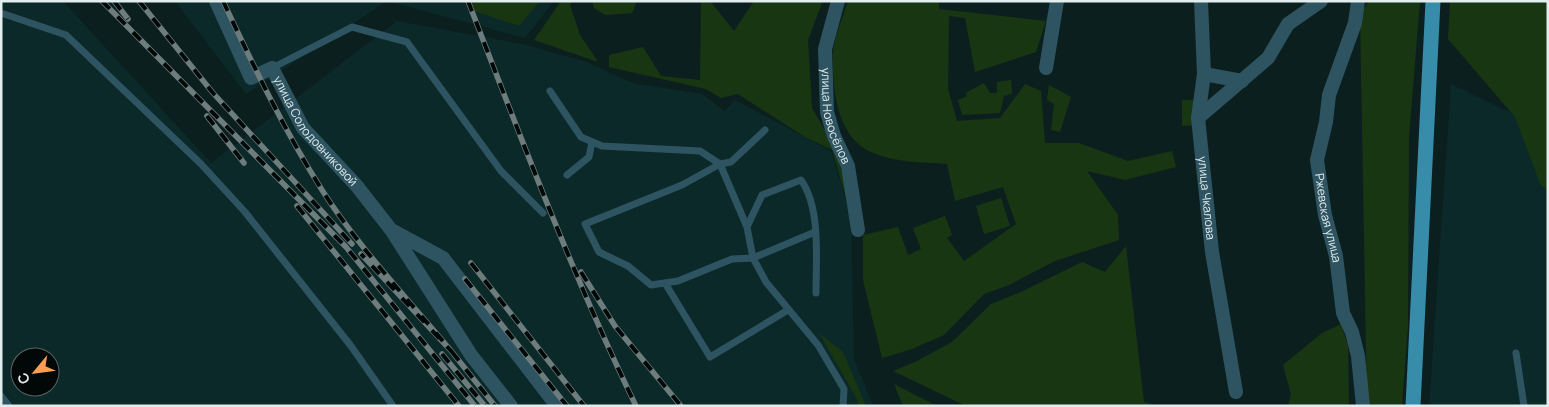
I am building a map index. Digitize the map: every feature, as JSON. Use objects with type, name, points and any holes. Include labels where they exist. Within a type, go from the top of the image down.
[{"type":"main road","points":[[1413,406],[1433,1]]},
{"type":"street","name":"улица Солодовниковой","points":[[216,1],[252,78],[272,68],[302,128],[356,185],[392,231],[471,355],[511,406]]},
{"type":"street","name":"улица Новосёлов","points":[[838,1],[825,49],[827,112],[834,136],[848,166],[858,230]]},
{"type":"street","points":[[1046,68],[1057,1]]},
{"type":"street","name":"улица Чкалова","points":[[1201,1],[1204,74],[1198,118],[1212,252],[1236,392]]},
{"type":"street","points":[[1198,118],[1268,58],[1288,24],[1321,1]]},
{"type":"street","name":"Ржевская улица","points":[[1358,1],[1355,23],[1329,95],[1326,122],[1317,160],[1325,215],[1336,256],[1343,314],[1352,332],[1358,356],[1363,406]]},
{"type":"street","points":[[1204,74],[1242,81]]},
{"type":"street","name":"улица Солодовниковой","points":[[392,231],[443,258],[557,406]]},
{"type":"lane","points":[[1,14],[66,35],[201,164],[246,212],[351,346],[393,406]]},
{"type":"lane","points":[[272,68],[352,27],[407,42],[501,171],[543,213]]},
{"type":"lane","points":[[550,91],[581,137],[592,142],[602,146],[700,151],[720,164],[747,227],[753,258],[766,282],[818,345],[844,389],[843,406]]},
{"type":"lane","points":[[765,130],[731,162],[720,164],[682,185],[584,224],[599,252],[628,266],[651,285],[678,280],[732,259],[753,258],[815,232]]},
{"type":"lane","points":[[567,175],[589,157],[592,142]]},
{"type":"lane","points":[[747,227],[762,195],[801,180],[810,192],[815,232],[816,293]]},
{"type":"lane","points":[[665,283],[710,357],[788,310]]},
{"type":"lane","points":[[1516,354],[1524,406]]},
{"type":"lane","points":[[1,396],[8,406]]},
{"type":"shaded area","points":[[1,1],[63,1],[211,163],[397,21],[522,44],[587,62],[632,83],[702,94],[725,111],[735,100],[831,151],[851,217],[854,359],[873,406],[1,406]]},
{"type":"shaded area","points":[[175,1],[387,1],[246,94]]},
{"type":"shaded area","points":[[387,1],[554,1],[525,38]]},
{"type":"shaded area","points":[[1451,84],[1548,131],[1548,406],[1429,406]]},
{"type":"green space","points":[[471,1],[540,1],[519,26],[474,11]]},
{"type":"green space","points":[[561,1],[573,1],[570,5],[580,35],[598,62],[534,40]]},
{"type":"green space","points":[[592,1],[637,1],[632,13],[605,15],[594,8]]},
{"type":"green space","points":[[701,1],[710,1],[734,31],[754,1],[819,1],[822,3],[808,40],[812,108],[837,151],[851,215],[832,150],[805,137],[738,94],[721,98],[706,89],[609,67],[609,55],[643,47],[661,76],[700,80]]},
{"type":"green space","points":[[848,1],[939,1],[939,9],[1046,21],[1036,52],[975,72],[965,18],[949,16],[948,89],[957,121],[1000,118],[1025,84],[1041,91],[1045,143],[1079,143],[1128,161],[1172,151],[1176,167],[1125,180],[1087,171],[1118,215],[1119,240],[1055,261],[1009,285],[984,294],[944,335],[912,349],[882,358],[863,280],[863,235],[898,227],[908,255],[921,249],[913,228],[945,216],[952,235],[947,238],[964,261],[1016,224],[1003,187],[955,201],[947,164],[909,161],[880,156],[859,145],[850,135],[838,109],[833,66],[835,40]]},
{"type":"green space","points":[[1369,1],[1420,1],[1409,136],[1408,325],[1402,406],[1367,406],[1360,14]]},
{"type":"green space","points":[[1450,1],[1548,1],[1548,191],[1540,184],[1515,117],[1448,39]]},
{"type":"green space","points":[[1011,80],[1012,94],[1004,96],[1000,113],[962,115],[958,100],[967,96],[966,93],[984,83],[990,93],[997,93],[997,82]]},
{"type":"green space","points":[[1049,85],[1071,97],[1060,132],[1051,130],[1054,104],[1047,100]]},
{"type":"green space","points":[[1182,100],[1194,100],[1194,125],[1182,126]]},
{"type":"green space","points":[[1001,198],[1010,226],[984,234],[976,206]]},
{"type":"green space","points":[[1126,246],[1144,402],[1159,406],[966,406],[893,371],[917,361],[952,342],[991,304],[1021,292],[1082,262],[1105,272]]},
{"type":"green space","points":[[1341,324],[1348,346],[1349,404],[1343,406],[1288,406],[1291,394],[1283,365],[1322,333]]},
{"type":"green space","points":[[819,333],[843,352],[866,406],[858,406],[856,397]]},
{"type":"green space","points":[[894,384],[937,406],[903,406]]},
{"type":"railway","points":[[102,1],[346,247],[475,406]]},
{"type":"railway","points":[[114,1],[128,19]]},
{"type":"railway","points":[[139,1],[213,93],[352,244]]},
{"type":"railway","points":[[223,1],[282,121],[322,190],[351,232],[452,352],[361,254]]},
{"type":"railway","points":[[468,1],[569,256],[636,406]]},
{"type":"railway","points":[[207,116],[244,163]]},
{"type":"railway","points":[[297,206],[459,406]]},
{"type":"railway","points":[[471,263],[584,406]]},
{"type":"railway","points":[[581,272],[615,326],[681,406]]},
{"type":"railway","points":[[465,279],[567,406]]},
{"type":"railway","points":[[452,352],[495,406]]},
{"type":"railway","points":[[442,354],[485,406]]}]
